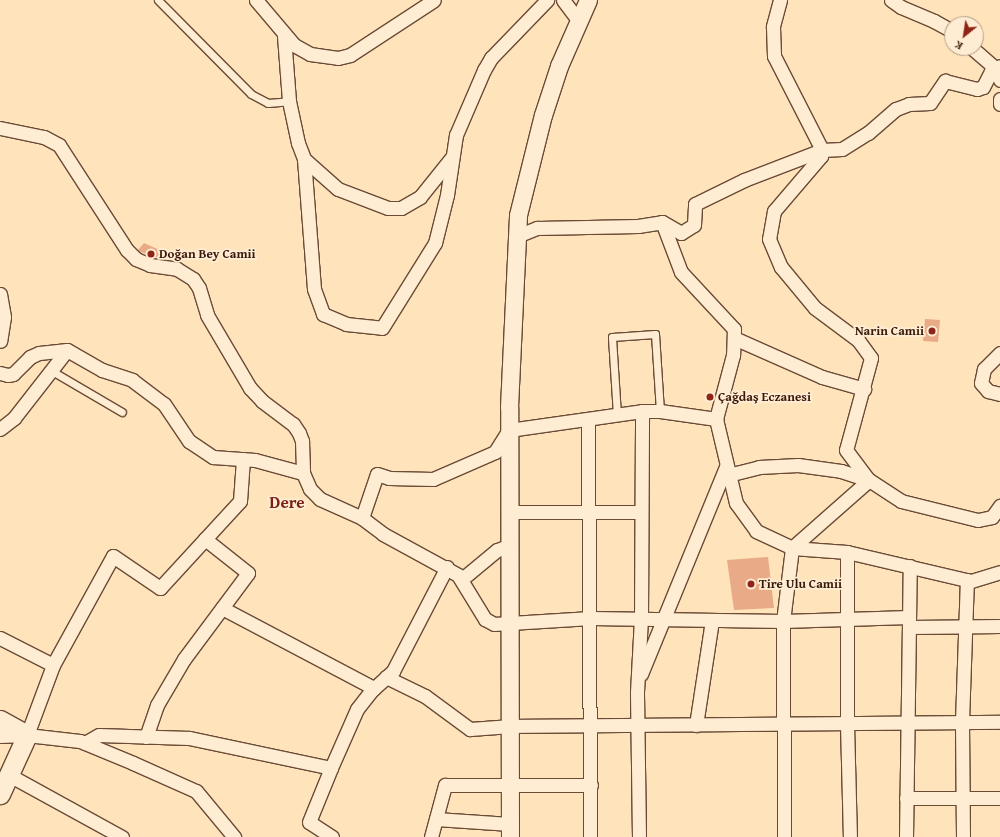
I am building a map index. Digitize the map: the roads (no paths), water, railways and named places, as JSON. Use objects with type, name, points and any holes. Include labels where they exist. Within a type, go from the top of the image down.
[{"type":"main road","points":[[0,720],[27,735],[0,794]]},
{"type":"street","points":[[256,0],[284,36],[298,48],[310,54],[343,58],[434,0]]},
{"type":"street","points":[[284,36],[292,123],[304,159],[314,289],[323,314],[346,324],[382,328],[434,243],[447,195],[456,135],[491,58],[547,0]]},
{"type":"street","points":[[563,0],[579,21]]},
{"type":"street","points":[[436,819],[510,830],[511,726],[508,546],[509,430],[518,215],[543,115],[559,66],[588,0]]},
{"type":"street","points":[[780,0],[773,27],[774,56],[822,150],[821,156],[774,211],[769,239],[781,267],[815,308],[858,340],[871,358],[864,389],[846,450],[869,480]]},
{"type":"street","points":[[891,0],[901,7],[944,27]]},
{"type":"street","points":[[983,56],[997,67],[1000,80]]},
{"type":"street","points":[[517,236],[537,228],[638,226],[662,222],[681,233],[694,225],[695,204],[744,180],[822,150],[842,149],[852,144],[903,106],[930,103],[945,81],[976,89],[983,88],[997,67]]},
{"type":"street","points":[[1000,99],[1000,104]]},
{"type":"street","points":[[0,128],[44,137],[59,144],[132,254],[145,263],[177,269],[193,279],[199,288],[207,315],[250,388],[262,401],[293,424],[299,433],[302,441],[303,474],[310,489],[320,499],[362,518],[383,534],[447,567],[462,579],[485,619],[494,624],[591,618],[640,621],[783,621],[846,619],[964,626],[1000,626]]},
{"type":"street","points":[[304,159],[338,189],[388,208],[401,208],[420,196],[452,157]]},
{"type":"street","points":[[662,222],[681,272],[734,330],[733,355],[716,419],[727,471],[736,503],[756,531],[792,548],[847,552],[967,580],[1000,573]]},
{"type":"street","points":[[0,294],[4,317],[0,341]]},
{"type":"street","points":[[734,338],[822,377],[864,389]]},
{"type":"street","points":[[0,373],[8,376],[13,374],[30,357],[39,353],[67,350],[102,370],[132,380],[164,404],[189,441],[213,457],[243,459],[303,474]]},
{"type":"street","points":[[0,430],[14,418],[67,350]]},
{"type":"street","points":[[1000,353],[984,369],[981,383],[988,391],[1000,394]]},
{"type":"street","points":[[362,518],[377,474],[390,478],[433,480],[495,452],[509,430],[642,411],[660,411],[716,419]]},
{"type":"street","points":[[639,837],[637,684],[640,621],[642,411]]},
{"type":"street","points":[[588,419],[591,618],[590,837]]},
{"type":"street","points":[[27,735],[53,665],[114,556],[160,588],[240,501],[243,459]]},
{"type":"street","points":[[727,471],[758,467],[798,465],[841,471],[869,480],[901,501],[978,520],[992,517],[1000,506]]},
{"type":"street","points":[[637,684],[727,471]]},
{"type":"street","points":[[784,837],[783,621],[792,548],[869,480]]},
{"type":"street","points":[[509,512],[641,512]]},
{"type":"street","points":[[146,737],[157,705],[176,672],[248,573],[205,538]]},
{"type":"street","points":[[462,579],[497,550],[508,546]]},
{"type":"street","points":[[847,552],[847,724],[850,837]]},
{"type":"street","points":[[906,837],[910,566]]},
{"type":"street","points":[[332,837],[309,822],[331,768],[357,709],[374,688],[393,671],[447,567]]},
{"type":"street","points":[[963,837],[964,800],[962,721],[964,626],[967,580]]},
{"type":"street","points":[[222,608],[374,688]]},
{"type":"street","points":[[696,725],[712,621]]},
{"type":"street","points":[[0,638],[53,665]]},
{"type":"street","points":[[386,677],[425,696],[470,729],[511,726],[847,724],[962,721],[1000,722]]},
{"type":"street","points":[[0,736],[27,735],[85,743],[196,791],[234,837]]},
{"type":"street","points":[[85,743],[98,735],[189,738],[331,768]]},
{"type":"street","points":[[9,775],[115,835]]},
{"type":"street","points":[[431,837],[445,785],[591,785]]},
{"type":"street","points":[[906,798],[964,800],[1000,798]]},
{"type":"lane","points":[[158,0],[251,94],[268,103],[289,101]]},
{"type":"lane","points":[[616,415],[612,337],[655,334],[660,411]]},
{"type":"lane","points":[[52,371],[122,412]]},
{"type":"place","name":"Doğan Bey Camii","points":[[151,254]]},
{"type":"place","name":"Narin Camii","points":[[932,331]]},
{"type":"place","name":"Çağdaş Eczanesi","points":[[710,397]]},
{"type":"place","name":"Tire Ulu Camii","points":[[751,584]]},
{"type":"district","name":"Dere","points":[[287,502]]}]
